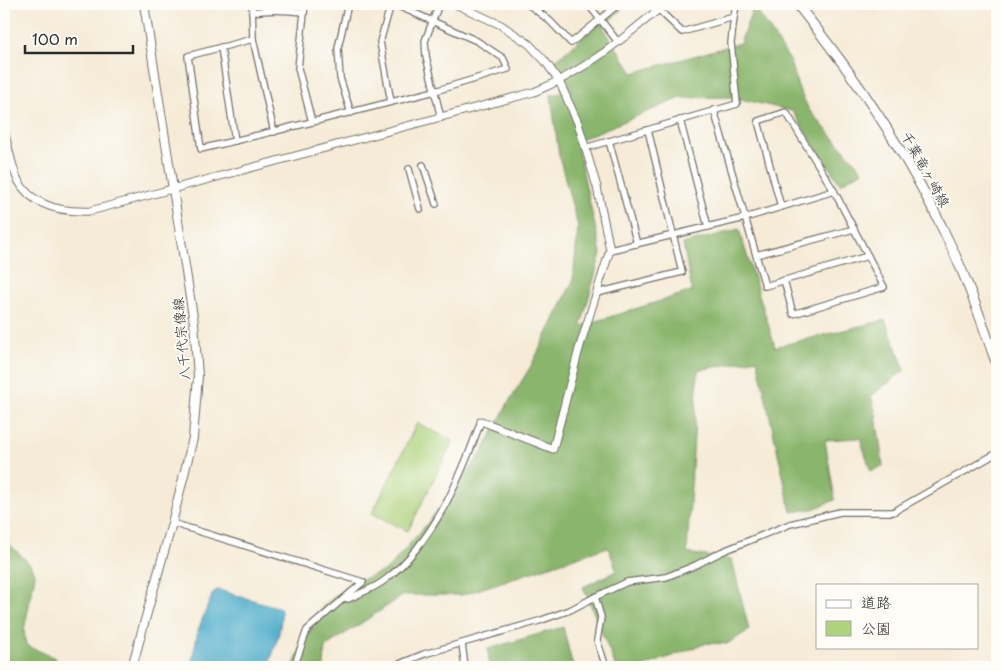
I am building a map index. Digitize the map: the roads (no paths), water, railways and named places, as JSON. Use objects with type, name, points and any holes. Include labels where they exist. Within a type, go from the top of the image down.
[{"type":"main road","name":"八千代宗像線","points":[[132,667],[172,523],[193,438],[198,376],[194,324],[144,4]]},
{"type":"main road","name":"千葉竜ヶ崎線","points":[[797,4],[823,36],[870,101],[913,172],[947,237],[968,286],[997,365]]},
{"type":"street","points":[[252,4],[253,39],[274,132]]},
{"type":"street","points":[[305,4],[298,68],[312,122]]},
{"type":"street","points":[[348,4],[338,48],[340,78],[351,112]]},
{"type":"street","points":[[253,39],[188,56],[202,149],[274,132],[435,91],[508,70],[503,58],[477,41],[392,4],[380,42],[391,102]]},
{"type":"street","points":[[439,4],[425,41],[426,56],[441,118]]},
{"type":"street","points":[[341,602],[384,581],[410,557],[437,519],[455,488],[481,421],[553,449],[579,349],[610,250],[597,187],[578,123],[560,81],[529,44],[513,32],[455,4]]},
{"type":"street","points":[[531,4],[571,43],[619,4]]},
{"type":"street","points":[[588,4],[618,42]]},
{"type":"street","points":[[4,131],[18,180],[28,193],[45,205],[59,210],[90,212],[534,92],[560,81],[595,61],[665,4]]},
{"type":"street","points":[[585,148],[737,104],[731,42],[735,4]]},
{"type":"street","points":[[658,9],[682,32],[734,17]]},
{"type":"street","points":[[252,12],[265,10],[304,12]]},
{"type":"street","points":[[221,47],[235,141]]},
{"type":"street","points":[[714,110],[765,286],[868,256]]},
{"type":"street","points":[[781,207],[758,121],[786,112],[834,191],[884,287],[794,314],[784,280]]},
{"type":"street","points":[[680,120],[708,227]]},
{"type":"street","points":[[597,293],[682,272],[648,130]]},
{"type":"street","points":[[609,141],[637,244]]},
{"type":"street","points":[[423,165],[436,204]]},
{"type":"street","points":[[409,169],[420,208]]},
{"type":"street","points":[[610,250],[745,218],[834,191]]},
{"type":"street","points":[[756,255],[854,229]]},
{"type":"street","points":[[392,667],[424,654],[539,621],[570,610],[627,582],[666,577],[790,524],[840,512],[893,512],[997,453]]},
{"type":"street","points":[[172,523],[363,582],[307,630],[294,667]]},
{"type":"street","points":[[594,597],[601,617],[597,640],[606,667]]},
{"type":"street","points":[[462,644],[465,667]]},
{"type":"water","points":[[219,590],[280,608],[280,629],[268,667],[191,667],[198,630],[212,595],[215,591]]}]
